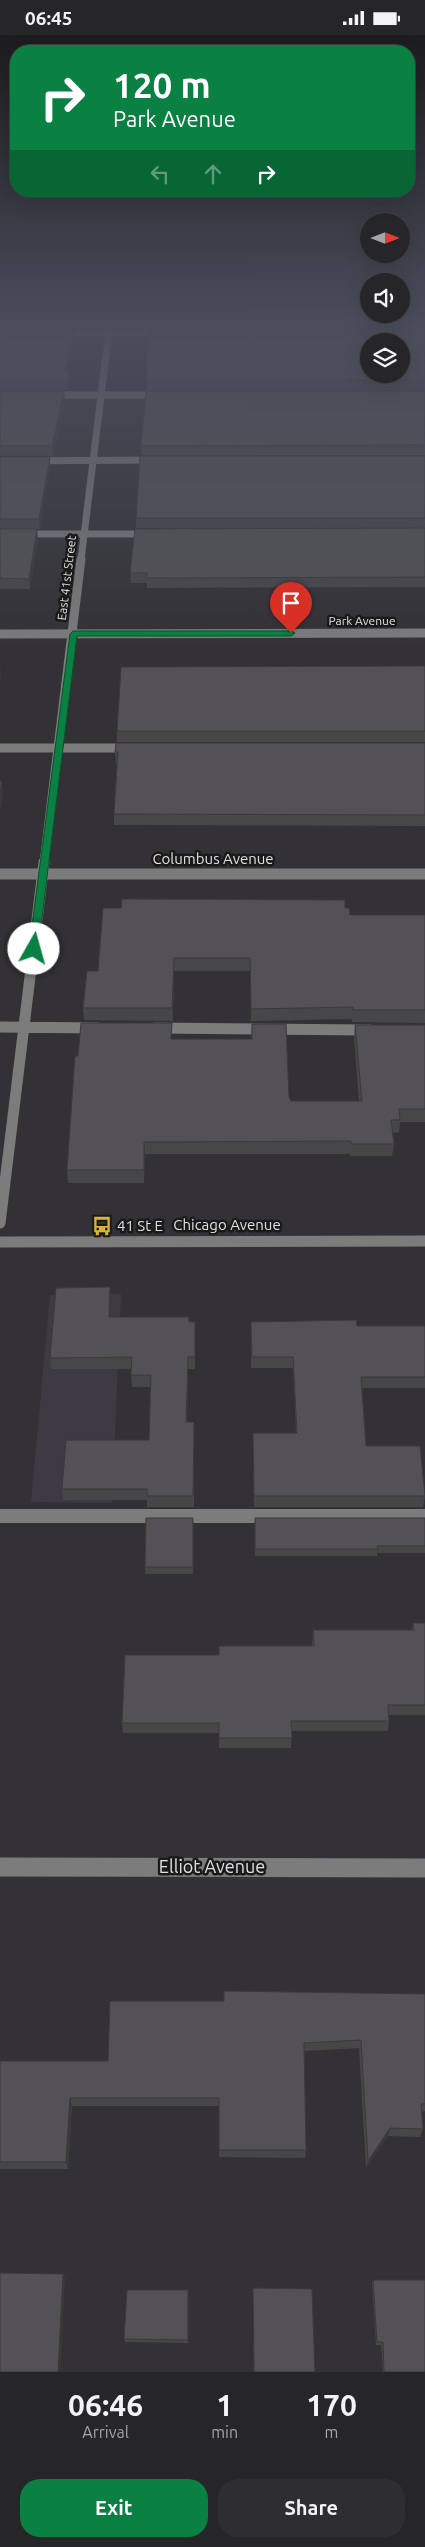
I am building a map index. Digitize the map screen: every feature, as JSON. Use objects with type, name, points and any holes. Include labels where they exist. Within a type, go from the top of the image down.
[{"type":"street","name":"East 41st Street","points":[[0,1223],[99,431]]},
{"type":"street","points":[[0,461],[166,460]]},
{"type":"street","points":[[0,534],[161,534]]},
{"type":"street","name":"Park Avenue","points":[[0,634],[425,633]]},
{"type":"street","points":[[0,748],[140,748]]},
{"type":"street","name":"Columbus Avenue","points":[[0,873],[425,874]]},
{"type":"street","points":[[0,1027],[107,1028]]},
{"type":"street","points":[[146,1028],[385,1030]]},
{"type":"street","name":"Chicago Avenue","points":[[0,1242],[425,1241]]},
{"type":"street","points":[[0,1516],[425,1517]]},
{"type":"street","name":"Elliot Avenue","points":[[0,1867],[425,1868]]},
{"type":"shaded area","points":[[121,1294],[112,1503],[31,1502],[50,1295]]},
{"type":"building","points":[[0,431],[55,431],[52,446],[0,446]]},
{"type":"building","points":[[142,431],[425,431],[425,445],[141,446]]},
{"type":"building","points":[[140,456],[425,456],[425,518],[136,518]]},
{"type":"building","points":[[0,457],[50,457],[39,519],[0,519]]},
{"type":"building","points":[[425,528],[425,577],[146,578],[147,573],[130,573],[135,529]]},
{"type":"building","points":[[0,529],[37,529],[29,579],[0,578]]},
{"type":"building","points":[[425,666],[425,731],[117,731],[121,667]]},
{"type":"building","points":[[116,743],[425,743],[425,815],[114,814],[118,752],[115,752]]},
{"type":"building","points":[[122,899],[345,900],[345,908],[349,908],[350,915],[425,915],[425,1010],[353,1010],[353,1007],[251,1009],[250,958],[174,958],[172,1008],[83,1008],[87,971],[98,971],[103,908],[121,908]]},
{"type":"building","points":[[81,1023],[172,1023],[171,1039],[252,1039],[252,1024],[286,1024],[289,1097],[291,1101],[362,1101],[355,1025],[425,1025],[425,1109],[399,1109],[400,1120],[391,1120],[394,1144],[351,1144],[351,1141],[144,1142],[144,1170],[67,1170],[75,1056],[78,1056]]},
{"type":"building","points":[[110,1287],[109,1317],[189,1317],[189,1322],[195,1322],[195,1357],[188,1357],[186,1422],[194,1422],[193,1496],[147,1496],[147,1489],[62,1489],[66,1440],[149,1440],[151,1375],[131,1375],[132,1357],[50,1358],[56,1288]]},
{"type":"building","points":[[356,1320],[357,1326],[425,1326],[425,1377],[361,1377],[366,1446],[420,1446],[425,1496],[254,1496],[253,1433],[297,1433],[293,1357],[252,1357],[251,1322]]},
{"type":"building","points":[[146,1518],[193,1518],[193,1567],[145,1567]]},
{"type":"building","points":[[255,1518],[425,1518],[425,1546],[377,1546],[378,1549],[255,1549]]},
{"type":"building","points":[[413,1623],[425,1623],[425,1705],[388,1705],[389,1721],[291,1721],[292,1738],[219,1738],[219,1723],[122,1723],[125,1655],[219,1655],[219,1646],[314,1646],[313,1630],[414,1630]]},
{"type":"building","points":[[224,1991],[425,1994],[425,2104],[421,2104],[423,2129],[390,2128],[368,2161],[361,2040],[304,2043],[306,2150],[219,2150],[219,2098],[70,2098],[66,2162],[0,2162],[0,2061],[108,2061],[110,2001],[224,2001]]},
{"type":"building","points":[[0,2273],[63,2274],[58,2372],[0,2372]]},
{"type":"building","points":[[373,2280],[425,2280],[425,2372],[384,2372],[383,2342],[377,2342]]},
{"type":"building","points":[[253,2288],[312,2289],[315,2372],[254,2372]]},
{"type":"building","points":[[127,2290],[188,2290],[188,2340],[124,2339]]},
{"type":"place","name":"41 St E","points":[[102,1226]]},
{"type":"route","points":[[34,949],[73,634],[291,633]]}]
